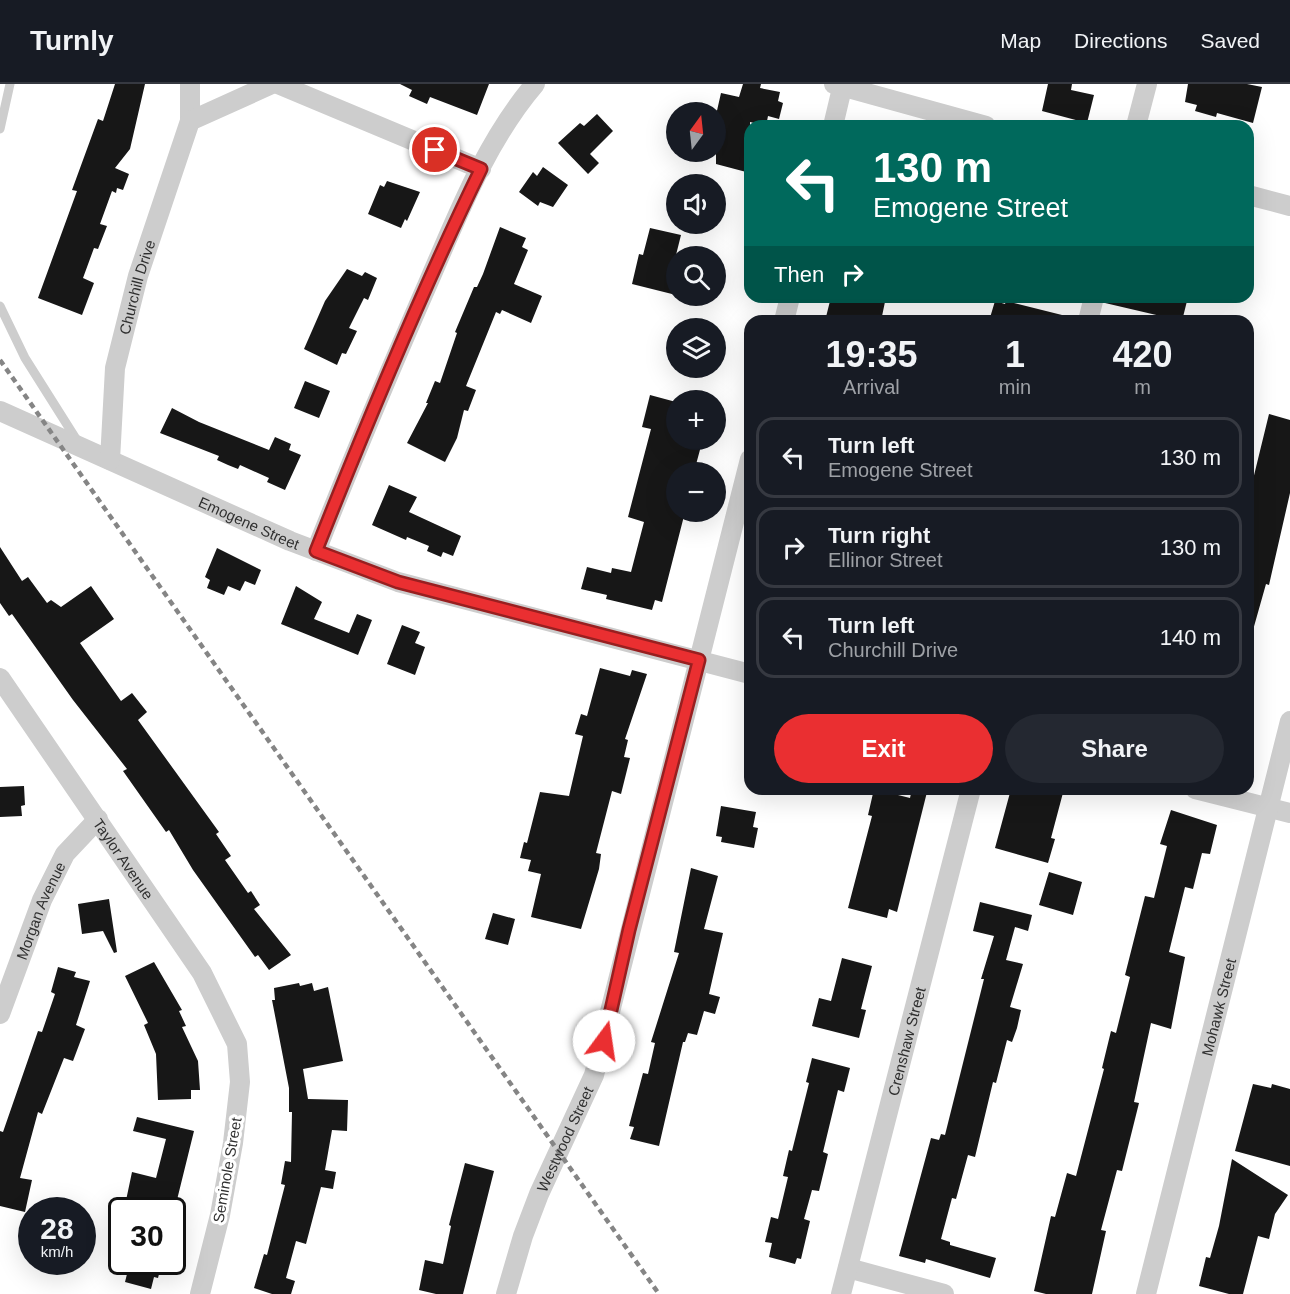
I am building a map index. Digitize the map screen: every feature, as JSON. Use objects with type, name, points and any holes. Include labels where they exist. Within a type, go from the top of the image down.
[{"type":"street","name":"Churchill Drive","points":[[110,460],[118,356],[138,276],[190,120],[190,84]]},
{"type":"street","points":[[190,120],[272,84]]},
{"type":"street","points":[[278,84],[481,169]]},
{"type":"street","points":[[316,551],[368,420],[449,234],[481,169],[520,101],[535,84]]},
{"type":"street","points":[[1138,120],[1147,84]]},
{"type":"street","points":[[834,120],[840,85],[965,120]]},
{"type":"street","points":[[1254,197],[1290,206]]},
{"type":"street","name":"Emogene Street","points":[[0,411],[316,551],[398,582],[744,672]]},
{"type":"street","name":"Westwood Street","points":[[506,1294],[523,1236],[539,1194],[594,1075],[744,483]]},
{"type":"street","name":"Taylor Avenue","points":[[0,678],[202,973],[237,1044]]},
{"type":"street","name":"Mohawk Street","points":[[1146,1294],[1290,721]]},
{"type":"street","name":"Crenshaw Street","points":[[841,1294],[969,795]]},
{"type":"street","points":[[1219,795],[1290,813]]},
{"type":"street","name":"Morgan Avenue","points":[[0,1014],[51,882],[65,854],[98,819]]},
{"type":"street","name":"Seminole Street","points":[[200,1294],[220,1215],[233,1143],[240,1082],[237,1044]]},
{"type":"street","points":[[848,1268],[944,1294]]},
{"type":"lane","points":[[0,129],[10,84]]},
{"type":"lane","points":[[0,306],[25,358],[81,447]]},
{"type":"building","points":[[115,84],[145,84],[130,149],[115,168],[129,174],[123,190],[117,188],[116,193],[112,191],[100,224],[107,226],[98,249],[94,248],[83,278],[94,283],[82,315],[38,298],[77,191],[72,190],[98,119],[103,121]]},
{"type":"building","points":[[400,84],[489,84],[477,115],[430,97],[427,104],[409,96],[412,90]]},
{"type":"building","points":[[743,84],[761,84],[760,88],[780,92],[778,101],[783,103],[779,119],[768,116],[767,120],[744,120],[744,171],[716,164],[716,162],[726,162],[726,102],[719,102],[721,93],[739,97]]},
{"type":"building","points":[[1048,84],[1072,84],[1071,90],[1094,95],[1088,120],[1076,120],[1042,111]]},
{"type":"building","points":[[1188,84],[1247,84],[1262,87],[1254,120],[1242,120],[1217,113],[1216,117],[1195,111],[1197,105],[1185,102]]},
{"type":"building","points":[[597,114],[613,131],[590,154],[599,163],[588,174],[558,143],[580,123],[584,126]]},
{"type":"building","points":[[543,167],[568,185],[553,207],[540,202],[538,206],[519,192],[533,172],[537,176]]},
{"type":"building","points":[[387,181],[420,192],[407,221],[405,219],[401,228],[368,214],[380,185],[384,187]]},
{"type":"building","points":[[500,227],[526,238],[522,247],[528,250],[514,284],[542,296],[531,323],[502,310],[500,314],[496,312],[466,386],[476,390],[468,411],[464,410],[457,438],[445,462],[407,443],[428,403],[426,403],[435,381],[440,383],[457,333],[455,332],[474,287],[477,287],[483,274]]},
{"type":"building","points":[[650,228],[666,232],[666,234],[681,235],[678,246],[666,246],[666,292],[632,284],[639,254],[643,255]]},
{"type":"building","points":[[347,269],[362,276],[365,272],[377,278],[368,300],[364,298],[349,328],[357,331],[346,354],[342,353],[337,365],[304,349],[325,301]]},
{"type":"building","points":[[830,303],[885,303],[882,315],[826,315]]},
{"type":"building","points":[[994,303],[1014,303],[1062,315],[991,315]]},
{"type":"building","points":[[1105,303],[1186,303],[1184,315],[1156,315]]},
{"type":"building","points":[[305,381],[330,391],[319,418],[294,408]]},
{"type":"building","points":[[650,395],[666,399],[666,450],[700,450],[697,462],[666,462],[666,522],[682,522],[662,602],[655,600],[652,610],[606,599],[607,595],[581,589],[587,567],[611,573],[612,568],[631,572],[644,522],[628,517],[651,429],[642,427]]},
{"type":"building","points":[[172,408],[199,422],[269,450],[275,437],[291,444],[289,450],[301,455],[285,490],[267,482],[269,478],[240,465],[238,469],[228,465],[217,460],[219,456],[160,433]]},
{"type":"building","points":[[1269,414],[1290,420],[1290,493],[1269,585],[1266,584],[1254,626],[1254,475]]},
{"type":"building","points":[[389,485],[417,497],[409,512],[461,536],[453,556],[443,552],[441,557],[427,551],[429,546],[407,537],[406,540],[372,525]]},
{"type":"building","points":[[0,547],[22,581],[28,577],[47,603],[51,600],[61,607],[91,586],[114,619],[80,643],[121,701],[132,693],[147,712],[138,720],[219,832],[216,834],[231,856],[225,860],[248,893],[251,891],[260,905],[254,909],[291,955],[269,970],[258,955],[255,957],[193,870],[169,830],[166,832],[123,771],[127,769],[73,700],[12,614],[9,616],[0,603]]},
{"type":"building","points":[[217,548],[261,570],[255,585],[245,581],[240,591],[228,586],[224,595],[207,588],[210,580],[205,577]]},
{"type":"building","points":[[296,586],[322,602],[314,619],[349,633],[357,614],[372,620],[358,655],[281,624]]},
{"type":"building","points":[[402,625],[420,632],[415,643],[425,647],[415,675],[387,664]]},
{"type":"building","points":[[600,668],[630,676],[632,670],[647,674],[625,739],[628,740],[624,757],[630,758],[621,794],[612,791],[596,853],[601,854],[599,869],[581,929],[531,917],[541,874],[528,871],[531,860],[520,858],[524,842],[527,843],[540,792],[569,796],[583,736],[575,734],[581,714],[587,716]]},
{"type":"building","points":[[24,786],[25,805],[21,806],[22,816],[0,817],[0,787]]},
{"type":"building","points":[[873,795],[898,795],[910,798],[911,795],[926,795],[897,912],[889,909],[887,918],[848,908],[872,816],[868,815]]},
{"type":"building","points":[[1009,795],[1062,795],[1051,838],[1055,839],[1048,863],[995,848]]},
{"type":"building","points":[[721,806],[756,812],[753,827],[758,828],[754,848],[721,842],[722,837],[716,836]]},
{"type":"building","points":[[1171,810],[1217,825],[1210,854],[1202,853],[1193,889],[1185,887],[1169,952],[1185,957],[1171,1029],[1151,1023],[1134,1102],[1139,1103],[1122,1171],[1117,1170],[1101,1230],[1106,1231],[1092,1294],[1046,1294],[1034,1291],[1051,1216],[1055,1217],[1067,1173],[1076,1176],[1104,1069],[1102,1068],[1111,1031],[1116,1033],[1130,977],[1125,975],[1145,896],[1154,898],[1167,846],[1160,844]]},
{"type":"building","points":[[691,868],[718,876],[704,929],[723,933],[709,994],[720,997],[715,1014],[704,1011],[697,1035],[688,1033],[683,1042],[659,1146],[630,1139],[634,1127],[629,1126],[643,1073],[648,1074],[655,1043],[651,1042],[679,953],[674,952]]},
{"type":"building","points":[[1049,872],[1082,882],[1073,915],[1039,905]]},
{"type":"building","points":[[109,899],[117,952],[114,953],[103,931],[82,934],[78,904]]},
{"type":"building","points":[[980,902],[1032,915],[1028,931],[1015,927],[1006,960],[1023,964],[1010,1007],[1021,1010],[1017,1028],[1012,1042],[1007,1040],[996,1083],[993,1082],[975,1157],[968,1155],[956,1199],[952,1198],[941,1239],[950,1242],[950,1245],[996,1258],[990,1278],[926,1259],[925,1263],[899,1256],[931,1138],[939,1140],[941,1134],[945,1135],[984,979],[981,979],[994,936],[973,931]]},
{"type":"building","points":[[493,913],[515,919],[508,945],[485,939]]},
{"type":"building","points":[[842,958],[872,966],[861,1009],[866,1010],[859,1038],[812,1026],[819,998],[831,1001]]},
{"type":"building","points":[[154,962],[182,1010],[179,1011],[186,1026],[182,1027],[198,1061],[200,1090],[191,1090],[191,1099],[158,1100],[156,1054],[144,1025],[148,1023],[125,976]]},
{"type":"building","points":[[58,967],[76,972],[74,977],[90,981],[76,1025],[85,1029],[73,1061],[64,1058],[42,1114],[38,1112],[20,1178],[32,1180],[28,1197],[18,1197],[18,1210],[0,1206],[0,1131],[3,1132],[38,1031],[42,1032],[55,994],[51,992]]},
{"type":"building","points":[[299,983],[300,986],[312,983],[314,991],[328,987],[343,1061],[303,1069],[308,1099],[348,1100],[347,1131],[332,1130],[325,1170],[336,1172],[333,1189],[321,1187],[306,1244],[296,1241],[286,1278],[295,1281],[291,1294],[272,1294],[254,1288],[264,1254],[267,1255],[285,1185],[281,1184],[285,1161],[291,1162],[292,1112],[289,1112],[289,1088],[272,1000],[275,1000],[274,988]]},
{"type":"building","points":[[812,1058],[850,1068],[844,1092],[838,1090],[823,1152],[828,1154],[819,1191],[812,1190],[804,1219],[810,1221],[801,1259],[797,1258],[795,1264],[769,1257],[772,1243],[765,1242],[771,1217],[778,1219],[788,1177],[783,1176],[789,1150],[792,1151],[809,1083],[806,1082]]},
{"type":"building","points":[[1253,1084],[1271,1088],[1272,1084],[1290,1089],[1290,1166],[1235,1151]]},
{"type":"building","points":[[137,1117],[194,1131],[178,1197],[127,1197],[132,1172],[156,1178],[166,1139],[133,1131]]},
{"type":"building","points":[[1232,1159],[1288,1195],[1275,1214],[1269,1239],[1258,1236],[1243,1294],[1229,1294],[1199,1286],[1206,1257],[1210,1258],[1219,1226]]},
{"type":"building","points":[[465,1163],[494,1171],[463,1294],[436,1294],[419,1290],[425,1260],[443,1264],[451,1226],[449,1225]]},
{"type":"building","points":[[127,1275],[159,1275],[158,1278],[154,1277],[151,1289],[125,1282]]},
{"type":"railway","points":[[0,360],[659,1294]]},
{"type":"route","points":[[435,150],[481,169],[449,234],[368,420],[316,551],[398,582],[699,660],[629,930],[604,1041]]}]
